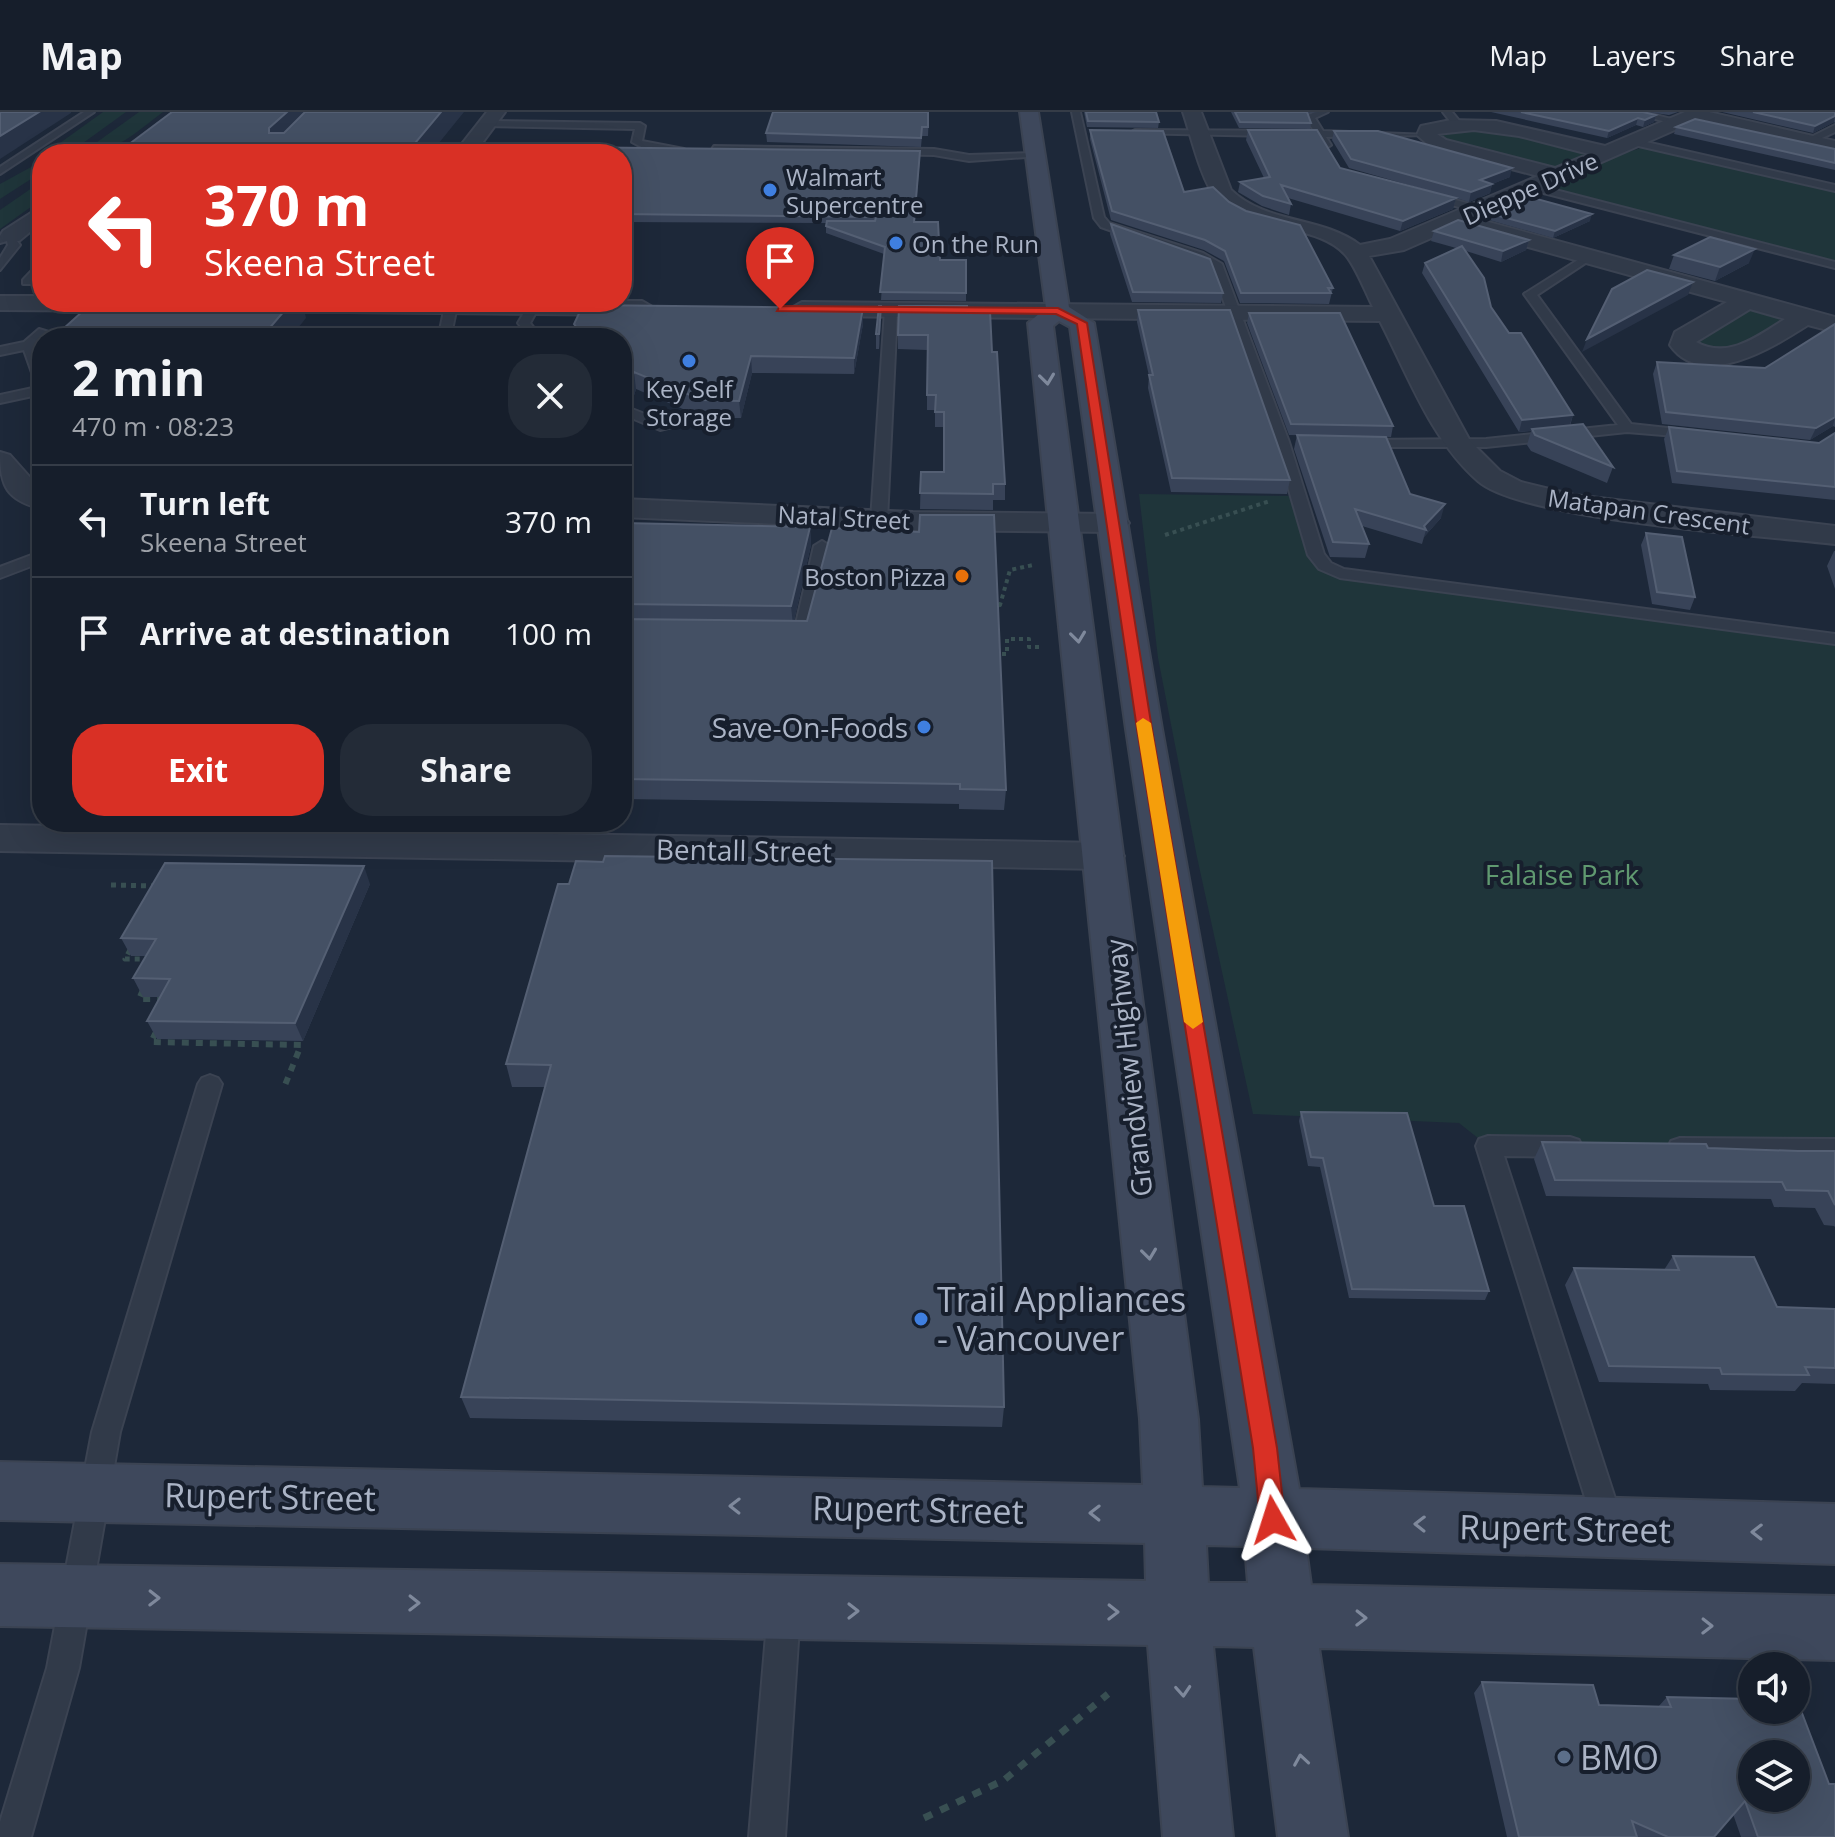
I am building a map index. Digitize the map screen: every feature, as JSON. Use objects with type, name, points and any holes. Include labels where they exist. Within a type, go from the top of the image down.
[{"type":"main road","points":[[1029,112],[1058,311],[1082,323],[1144,729],[1265,1448],[1283,1617],[1313,1837]]},
{"type":"main road","name":"Grandview Highway","points":[[1058,311],[1040,323],[1169,1419],[1183,1696],[1198,1837]]},
{"type":"main road","name":"Rupert Street","points":[[0,1491],[1173,1515],[1835,1534]]},
{"type":"main road","points":[[0,1595],[1835,1628]]},
{"type":"street","points":[[1192,112],[1222,192],[1229,200],[1244,209],[1336,238],[1356,252]]},
{"type":"street","points":[[1690,117],[1835,147]]},
{"type":"street","name":"Dieppe Drive","points":[[1356,252],[1396,245],[1457,221],[1690,117]]},
{"type":"street","points":[[472,144],[492,118]]},
{"type":"street","points":[[1558,175],[1439,144],[1426,135],[1428,130],[1452,118],[1609,153]]},
{"type":"street","points":[[5,238],[32,219]]},
{"type":"street","points":[[1457,221],[1835,325]]},
{"type":"street","name":"Matapan Crescent","points":[[1356,252],[1458,445],[1490,477],[1511,488],[1543,498],[1835,535]]},
{"type":"street","points":[[1747,301],[1684,337],[1683,345],[1709,356],[1733,357],[1804,317]]},
{"type":"street","points":[[0,303],[32,303]]},
{"type":"street","points":[[632,308],[672,308]]},
{"type":"street","points":[[780,309],[1387,314]]},
{"type":"street","points":[[0,461],[32,497]]},
{"type":"street","name":"Natal Street","points":[[632,508],[879,520],[1114,523]]},
{"type":"street","name":"Bentall Street","points":[[0,838],[125,832]]},
{"type":"street","name":"Bentall Street","points":[[254,832],[1104,856]]},
{"type":"lane","points":[[42,144],[90,112]]},
{"type":"lane","points":[[1076,112],[1099,218],[1105,225],[1199,255],[1216,264],[1290,442],[1299,496],[1316,555],[1325,566],[1340,573],[1835,639]]},
{"type":"lane","points":[[1324,112],[1310,117],[1335,160]]},
{"type":"lane","points":[[1632,112],[1690,117]]},
{"type":"lane","points":[[492,118],[640,126],[637,142],[649,148],[693,149]]},
{"type":"lane","points":[[1808,141],[1835,128]]},
{"type":"lane","points":[[1081,133],[1095,133]]},
{"type":"lane","points":[[1123,133],[1426,135]]},
{"type":"lane","points":[[1633,142],[1835,188]]},
{"type":"lane","points":[[708,149],[934,152],[969,158],[1036,156]]},
{"type":"lane","points":[[0,171],[32,151]]},
{"type":"lane","points":[[1532,187],[1835,265]]},
{"type":"lane","points":[[1420,194],[1481,210]]},
{"type":"lane","points":[[0,267],[14,245],[5,238]]},
{"type":"lane","points":[[1589,256],[1530,294],[1627,428]]},
{"type":"lane","points":[[27,282],[32,276]]},
{"type":"lane","points":[[879,520],[891,310]]},
{"type":"lane","points":[[0,351],[32,342]]},
{"type":"lane","points":[[28,345],[32,355]]},
{"type":"lane","points":[[0,399],[32,392]]},
{"type":"lane","points":[[632,413],[665,427]]},
{"type":"lane","points":[[1346,443],[1458,445],[1627,428],[1705,436]]},
{"type":"lane","points":[[765,633],[802,633],[822,546]]},
{"type":"lane","points":[[0,573],[32,560]]},
{"type":"lane","points":[[13,1837],[63,1668],[106,1432],[210,1084]]},
{"type":"lane","points":[[1598,1147],[1488,1146],[1610,1529]]},
{"type":"lane","points":[[1661,1148],[1835,1149]]},
{"type":"lane","points":[[767,1837],[784,1610]]},
{"type":"path","points":[[1165,535],[1299,496]]},
{"type":"path","points":[[987,609],[1000,605],[1010,570],[1019,565],[1035,565]]},
{"type":"path","points":[[991,659],[991,654],[1007,654],[1007,639],[1029,639],[1029,647],[1041,647]]},
{"type":"path","points":[[111,885],[166,888]]},
{"type":"path","points":[[133,945],[125,959],[160,959]]},
{"type":"path","points":[[146,986],[139,999],[172,1000]]},
{"type":"path","points":[[158,1028],[151,1042],[301,1045],[285,1085]]},
{"type":"path","points":[[924,1818],[1004,1780],[1108,1694]]},
{"type":"green space","points":[[103,112],[126,112],[82,144],[59,144]]},
{"type":"green space","points":[[139,112],[163,112],[118,144],[94,144]]},
{"type":"green space","points":[[1489,126],[1616,156],[1644,147],[1835,189],[1835,265],[1549,189],[1549,185],[1568,176],[1442,144],[1435,132]]},
{"type":"green space","points":[[32,166],[32,178],[0,199],[0,184]]},
{"type":"green space","points":[[32,188],[32,206],[0,229],[0,210]]},
{"type":"green space","points":[[1749,308],[1782,316],[1781,320],[1730,352],[1720,353],[1691,341]]},
{"type":"green space","name":"Falaise Park","points":[[1139,494],[1299,496],[1316,555],[1340,573],[1835,639],[1835,1149],[1488,1146],[1459,1123],[1253,1114],[1197,857],[1158,658]]},
{"type":"building","points":[[0,112],[39,112],[0,136]]},
{"type":"building","points":[[172,112],[287,112],[269,128],[269,133],[284,133],[305,112],[441,112],[414,144],[129,144]]},
{"type":"building","points":[[773,112],[928,112],[928,127],[922,127],[921,138],[766,133]]},
{"type":"building","points":[[1086,112],[1156,112],[1159,122],[1088,121]]},
{"type":"building","points":[[1235,112],[1307,112],[1311,123],[1240,122]]},
{"type":"building","points":[[1521,112],[1643,112],[1656,115],[1645,120],[1638,118],[1609,131]]},
{"type":"building","points":[[1753,112],[1835,112],[1835,116],[1815,126]]},
{"type":"building","points":[[1695,119],[1835,149],[1835,163],[1676,127]]},
{"type":"building","points":[[1090,130],[1163,131],[1184,192],[1213,187],[1229,202],[1246,211],[1300,225],[1333,288],[1328,288],[1331,293],[1241,293],[1225,251],[1205,240],[1112,211]]},
{"type":"building","points":[[1248,130],[1317,130],[1340,168],[1456,198],[1403,221],[1281,185],[1291,204],[1263,196],[1240,182],[1270,177]]},
{"type":"building","points":[[1334,131],[1378,131],[1512,168],[1480,180],[1492,184],[1471,192],[1351,159]]},
{"type":"building","name":"Walmart Supercentre","points":[[632,148],[920,151],[914,222],[938,222],[940,260],[966,260],[966,293],[880,292],[885,247],[826,226],[827,221],[875,221],[876,217],[632,214]]},
{"type":"building","points":[[1522,195],[1592,214],[1555,231],[1484,212]]},
{"type":"building","points":[[1458,220],[1529,240],[1503,251],[1434,231]]},
{"type":"building","points":[[1111,224],[1210,259],[1223,293],[1133,292]]},
{"type":"building","points":[[1710,237],[1755,249],[1720,267],[1674,255]]},
{"type":"building","points":[[1462,246],[1484,278],[1491,307],[1509,333],[1521,333],[1573,415],[1522,420],[1425,263]]},
{"type":"building","points":[[1647,270],[1693,282],[1587,339],[1612,289]]},
{"type":"building","points":[[632,306],[863,308],[854,358],[751,356],[739,401],[702,400],[634,372],[632,377],[632,328],[577,328],[574,324],[580,312],[632,312]]},
{"type":"building","points":[[879,306],[879,334],[876,334]]},
{"type":"building","points":[[899,306],[967,306],[967,311],[990,311],[992,352],[997,352],[1005,484],[993,484],[993,494],[920,493],[921,472],[944,472],[944,412],[935,412],[936,395],[927,395],[928,335],[898,335]]},
{"type":"building","points":[[1138,310],[1230,310],[1290,480],[1172,478]]},
{"type":"building","points":[[82,312],[283,312],[270,328],[64,328]]},
{"type":"building","points":[[1249,313],[1340,313],[1393,426],[1291,424]]},
{"type":"building","points":[[1835,324],[1835,417],[1816,428],[1666,412],[1657,362],[1765,368]]},
{"type":"building","points":[[1583,424],[1613,467],[1535,435],[1532,429]]},
{"type":"building","points":[[1669,427],[1819,443],[1835,433],[1835,487],[1677,471]]},
{"type":"building","points":[[1297,435],[1386,437],[1410,494],[1445,504],[1424,526],[1426,530],[1355,509],[1369,544],[1333,542]]},
{"type":"building","points":[[920,515],[994,515],[1006,790],[960,789],[960,784],[632,779],[632,619],[807,621],[832,528],[919,532]]},
{"type":"building","points":[[632,523],[810,527],[791,606],[632,604]]},
{"type":"building","points":[[1646,533],[1682,537],[1695,597],[1657,592]]},
{"type":"building","points":[[605,856],[992,861],[1004,1407],[461,1397],[551,1065],[506,1064],[558,884],[569,884],[576,861],[603,862]]},
{"type":"building","points":[[165,863],[364,866],[295,1023],[147,1021],[170,979],[133,978],[156,939],[121,938]]},
{"type":"building","points":[[1301,1112],[1407,1113],[1434,1206],[1464,1206],[1489,1291],[1352,1289],[1323,1158],[1311,1157]]},
{"type":"building","points":[[1542,1142],[1706,1144],[1708,1148],[1835,1151],[1835,1205],[1828,1191],[1786,1190],[1782,1182],[1555,1180]]},
{"type":"building","points":[[1673,1256],[1754,1257],[1777,1307],[1835,1309],[1835,1368],[1805,1367],[1809,1375],[1722,1374],[1720,1368],[1609,1366],[1574,1268],[1679,1270]]},
{"type":"building","points":[[1482,1682],[1593,1685],[1599,1705],[1671,1707],[1667,1697],[1738,1699],[1738,1724],[1806,1724],[1829,1784],[1835,1784],[1835,1837],[1758,1837],[1749,1812],[1810,1812],[1810,1740],[1738,1740],[1738,1809],[1714,1837],[1668,1837],[1632,1821],[1637,1837],[1519,1837]]},
{"type":"slow traffic","points":[[1143,723],[1193,1022]]},
{"type":"place","name":"Walmart Supercentre","points":[[770,190]]},
{"type":"place","name":"On the Run","points":[[896,243]]},
{"type":"place","name":"Key Self Storage","points":[[689,361]]},
{"type":"place","name":"Boston Pizza","points":[[962,576]]},
{"type":"place","name":"Save-On-Foods","points":[[924,727]]},
{"type":"place","name":"Trail Appliances - Vancouver","points":[[921,1319]]},
{"type":"place","name":"BMO","points":[[1564,1757]]},
{"type":"route","points":[[780,309],[1058,311],[1082,323],[1144,729],[1265,1448],[1273,1520]]}]
